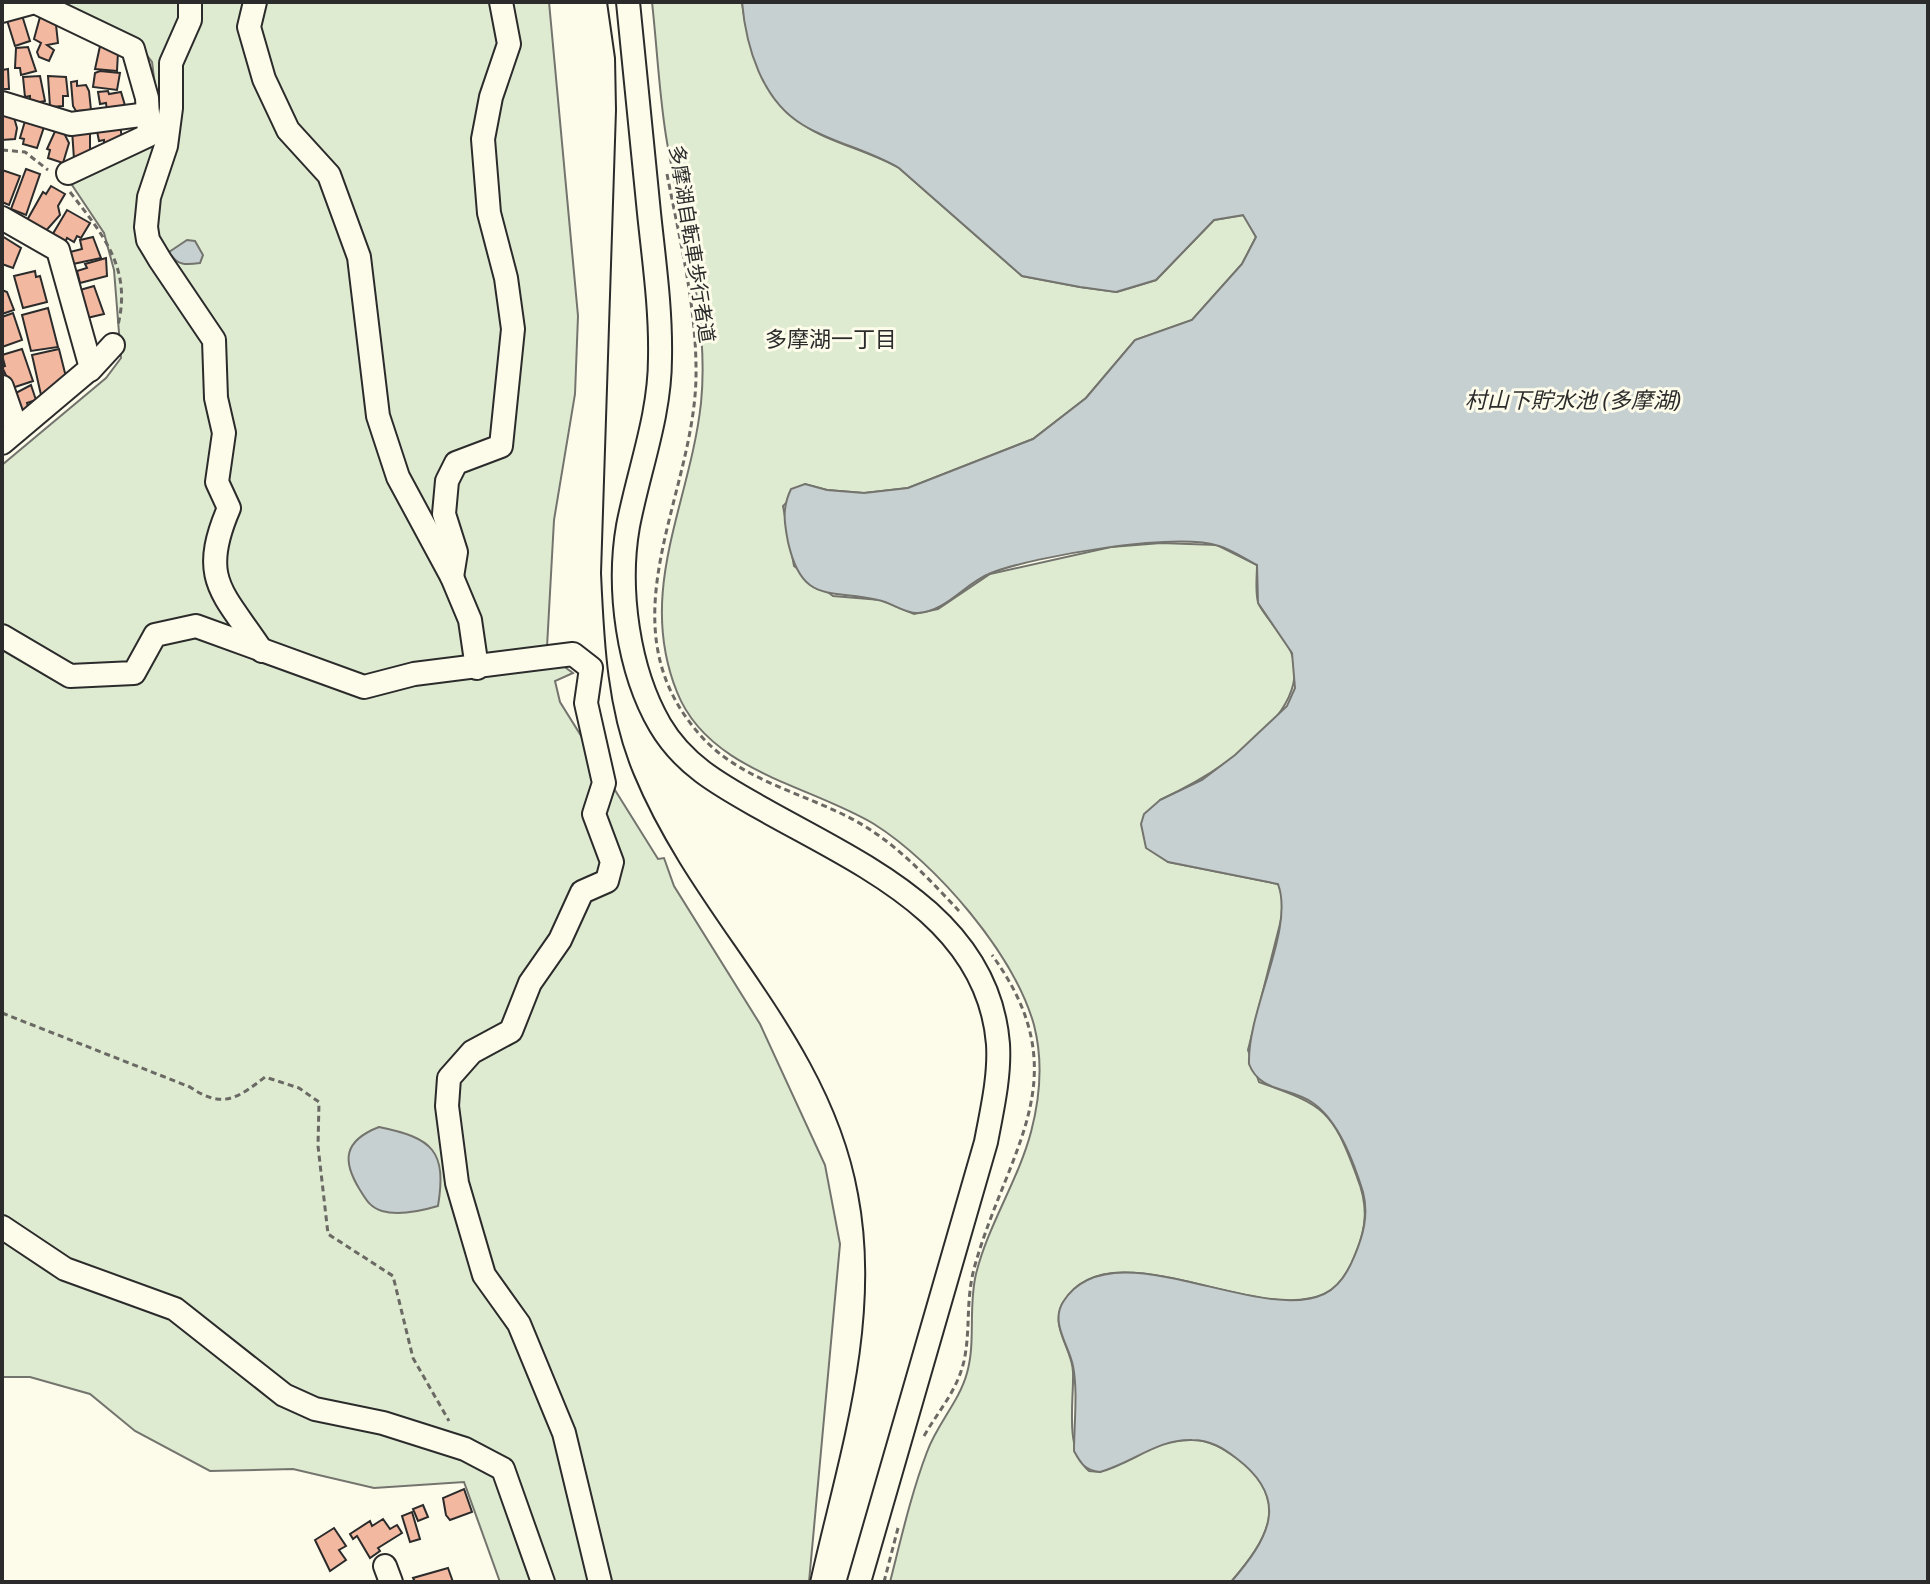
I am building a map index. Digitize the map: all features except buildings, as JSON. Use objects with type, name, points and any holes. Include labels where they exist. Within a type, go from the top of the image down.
[{"type":"street","points":[[2,11],[35,2],[133,49],[141,69],[149,135],[61,177]]},
{"type":"street","points":[[190,2],[190,20],[171,63],[171,108],[166,146],[149,197],[146,227],[148,240],[160,260],[214,340],[216,398],[224,433],[217,482],[229,508],[212,561],[218,586],[262,651]]},
{"type":"street","points":[[255,2],[249,27],[264,79],[288,130],[329,175],[359,257],[378,416],[398,477],[452,577],[470,620],[477,668]]},
{"type":"street","points":[[452,577],[456,552],[444,514],[447,481],[456,463],[501,446],[513,329],[506,278],[489,213],[483,139],[491,97],[509,44],[501,2]]},
{"type":"street","points":[[628,2],[660,322],[658,401],[630,519],[626,551],[629,625],[643,688],[664,732],[693,766],[879,875],[946,928],[978,972],[990,1002],[996,1035],[995,1089],[986,1142],[859,1582]]},
{"type":"street","points":[[2,103],[71,124],[148,114]]},
{"type":"street","points":[[2,218],[58,250],[90,370]]},
{"type":"street","points":[[9,437],[90,370],[113,345]]},
{"type":"street","points":[[2,387],[9,437]]},
{"type":"street","points":[[2,636],[70,676],[134,673],[155,635],[181,626],[196,626],[364,687],[414,674],[477,668],[527,657],[573,654],[591,668],[586,703],[604,783],[594,814],[612,862],[607,881],[582,892],[560,940],[530,983],[511,1031],[472,1052],[449,1078],[447,1106],[457,1183],[484,1275],[519,1324],[564,1433],[600,1582]]},
{"type":"street","points":[[2,1227],[65,1269],[175,1309],[284,1395],[315,1409],[383,1423],[465,1449],[503,1469],[543,1582]]},
{"type":"path","points":[[2,150],[25,152],[61,177],[112,250],[124,289],[113,345]]},
{"type":"path","name":"多摩湖自転車歩行者道","points":[[665,163],[695,334],[696,379],[688,450],[663,536],[657,572],[657,636],[667,685],[689,722],[720,754],[757,776],[854,820],[884,839],[917,866],[963,916]]},
{"type":"path","points":[[921,1444],[960,1375],[970,1282],[983,1236],[1028,1124],[1033,1102],[1035,1066],[1027,1023],[1012,987],[988,949]]},
{"type":"path","points":[[2,1013],[190,1087],[209,1100],[240,1097],[265,1077],[299,1088],[319,1102],[318,1146],[328,1234],[393,1276],[413,1358],[465,1449]]},
{"type":"path","points":[[884,1582],[899,1524]]},
{"type":"green space","points":[[52,2],[549,2],[578,316],[575,394],[554,520],[547,647],[551,657],[573,673],[555,681],[560,702],[658,859],[664,858],[674,886],[760,1024],[825,1165],[840,1244],[809,1582],[500,1582],[464,1482],[374,1488],[293,1469],[210,1471],[135,1431],[90,1394],[30,1377],[2,1377],[2,465],[106,378],[121,358],[114,270],[104,233],[70,182],[159,118],[152,62],[134,39]]},
{"type":"green space","points":[[652,2],[742,2],[760,70],[768,86],[790,113],[813,131],[899,168],[1022,276],[1117,292],[1156,280],[1214,220],[1244,215],[1256,237],[1242,264],[1192,320],[1135,340],[1086,398],[1033,439],[908,488],[864,493],[827,490],[805,484],[783,506],[794,566],[833,596],[881,600],[914,614],[938,609],[990,574],[1111,547],[1161,543],[1217,545],[1257,565],[1258,602],[1291,652],[1294,676],[1288,699],[1273,721],[1252,742],[1204,777],[1160,800],[1168,862],[1278,884],[1285,903],[1248,1050],[1259,1082],[1299,1097],[1332,1123],[1361,1187],[1365,1215],[1360,1243],[1337,1285],[1328,1292],[1300,1300],[1266,1298],[1149,1274],[1114,1273],[1085,1281],[1063,1303],[1059,1312],[1060,1329],[1073,1372],[1073,1438],[1081,1462],[1089,1471],[1100,1472],[1144,1450],[1168,1443],[1199,1440],[1216,1445],[1237,1458],[1264,1489],[1269,1504],[1264,1535],[1231,1582],[890,1582],[927,1452],[967,1373],[976,1274],[988,1238],[1019,1168],[1034,1119],[1039,1079],[1037,1038],[1024,998],[1009,969],[991,940],[947,886],[898,841],[874,824],[736,758],[712,740],[692,719],[677,692],[666,654],[662,618],[664,582],[695,440],[703,369],[698,302],[664,119]]},
{"type":"water","name":"村山下貯水池 (多摩湖)","points":[[742,2],[1928,2],[1928,1582],[1231,1582],[1264,1535],[1269,1504],[1264,1489],[1236,1458],[1216,1445],[1192,1440],[1156,1447],[1100,1472],[1081,1463],[1074,1451],[1076,1397],[1073,1366],[1059,1318],[1063,1302],[1085,1281],[1115,1273],[1149,1274],[1262,1298],[1296,1300],[1324,1294],[1339,1283],[1352,1263],[1362,1233],[1365,1217],[1363,1192],[1350,1156],[1331,1120],[1304,1098],[1268,1085],[1249,1064],[1255,1019],[1280,924],[1282,902],[1278,884],[1168,862],[1146,848],[1141,824],[1144,814],[1160,800],[1202,780],[1235,755],[1287,706],[1295,688],[1292,653],[1258,603],[1257,565],[1219,546],[1198,542],[1139,544],[1039,560],[991,573],[938,607],[913,613],[883,601],[831,593],[809,585],[794,562],[785,509],[791,489],[805,484],[827,490],[864,493],[908,488],[1033,439],[1086,398],[1135,340],[1192,320],[1242,264],[1256,237],[1243,215],[1214,220],[1156,280],[1116,292],[1022,276],[899,168],[815,131],[789,115],[777,102],[759,71],[747,37]]},
{"type":"water","points":[[187,240],[195,241],[203,255],[200,263],[182,264],[169,252]]},
{"type":"water","points":[[379,1127],[412,1136],[432,1150],[440,1172],[438,1206],[396,1213],[378,1209],[367,1200],[350,1170],[349,1153],[358,1139]]},
{"type":"tram line","points":[[607,2],[615,58],[616,110],[601,573],[612,701],[625,751],[660,829],[790,1029],[819,1081],[843,1136],[858,1194],[864,1243],[865,1292],[861,1341],[844,1438],[810,1582]]},
{"type":"district","name":"多摩湖一丁目","points":[[831,339]]}]
